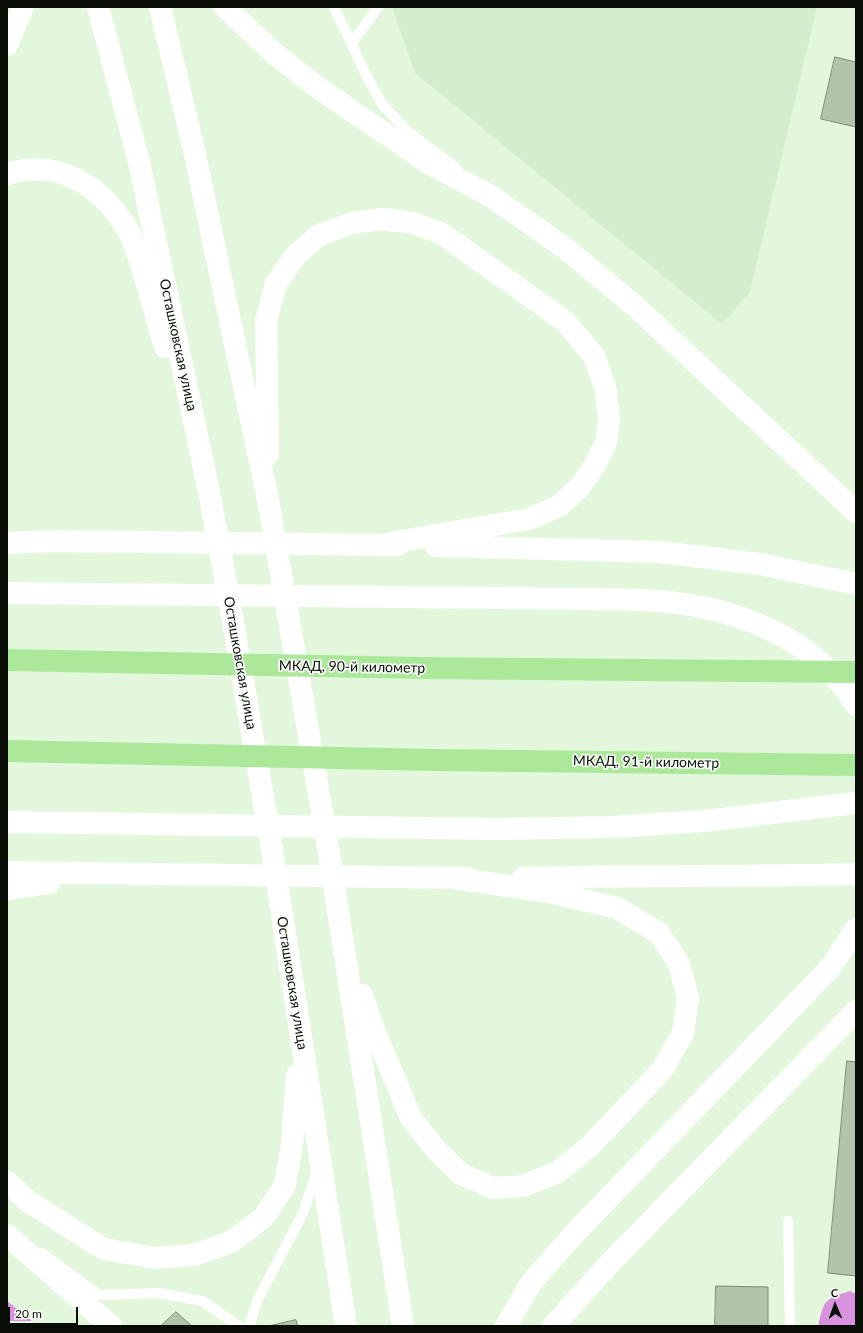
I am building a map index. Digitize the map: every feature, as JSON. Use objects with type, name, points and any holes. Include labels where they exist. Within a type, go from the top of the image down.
[{"type":"highway","name":"МКАД, 90-й километр","points":[[7,660],[422,668],[856,672]]},
{"type":"highway","name":"МКАД, 91-й километр","points":[[7,751],[435,760],[856,764]]},
{"type":"main road","points":[[7,45],[23,7]]},
{"type":"main road","name":"Осташковская улица","points":[[98,7],[139,162],[209,492],[270,836],[346,1326]]},
{"type":"main road","points":[[160,7],[194,150],[269,506],[326,835],[403,1326]]},
{"type":"main road","points":[[225,7],[275,54],[317,86],[427,162],[492,197],[565,248],[635,306],[856,512]]},
{"type":"main road","points":[[7,174],[22,170],[52,170],[83,182],[109,204],[131,235],[209,492]]},
{"type":"main road","points":[[269,506],[266,321],[276,284],[296,256],[319,235],[352,223],[382,219],[413,223],[442,233],[566,322],[594,356],[606,387],[609,418],[606,442],[595,465],[581,486],[559,506],[529,519],[433,541]]},
{"type":"main road","points":[[7,535],[55,542]]},
{"type":"main road","points":[[7,543],[384,544],[433,541],[660,552],[760,564],[856,584]]},
{"type":"main road","points":[[7,593],[593,599],[669,602],[709,609],[748,620],[787,638],[820,661],[848,692],[856,705]]},
{"type":"main road","points":[[7,822],[498,830],[610,827],[704,821],[856,803]]},
{"type":"main road","points":[[7,872],[453,878],[499,882],[617,908],[659,933],[679,964],[688,998],[683,1033],[662,1070],[590,1146],[558,1172],[523,1186],[493,1188],[461,1174],[436,1150],[411,1118],[374,1030],[342,937]]},
{"type":"main road","points":[[7,890],[130,874]]},
{"type":"main road","points":[[499,882],[605,876],[742,877],[856,874]]},
{"type":"main road","points":[[506,1326],[531,1283],[574,1234],[831,967],[856,929]]},
{"type":"main road","points":[[7,1182],[29,1202],[104,1249],[155,1258],[194,1255],[232,1242],[264,1217],[285,1185],[292,1144],[297,1086],[295,1000]]},
{"type":"main road","points":[[553,1326],[611,1262],[856,1011]]},
{"type":"main road","points":[[7,1235],[111,1326]]},
{"type":"lane","points":[[334,7],[367,77],[382,104],[391,115],[406,130],[435,151],[492,197]]},
{"type":"lane","points":[[352,43],[378,7]]},
{"type":"lane","points":[[249,1326],[258,1299],[304,1211],[320,1161]]},
{"type":"lane","points":[[788,1221],[790,1326]]},
{"type":"lane","points":[[7,1226],[99,1295],[159,1293],[202,1301],[239,1326]]},
{"type":"shaded area","points":[[392,7],[817,7],[750,292],[722,324],[415,73]]},
{"type":"shaded area","points":[[850,1291],[856,1294],[856,1326],[818,1326],[826,1302],[835,1296]]},
{"type":"shaded area","points":[[7,1301],[32,1321],[7,1321]]},
{"type":"building","points":[[835,57],[856,62],[856,127],[821,119]]},
{"type":"building","points":[[847,1061],[856,1062],[856,1276],[828,1273]]},
{"type":"building","points":[[716,1286],[768,1287],[768,1326],[715,1326]]},
{"type":"building","points":[[176,1312],[192,1326],[161,1326]]},
{"type":"building","points":[[296,1320],[298,1326],[269,1326]]}]
